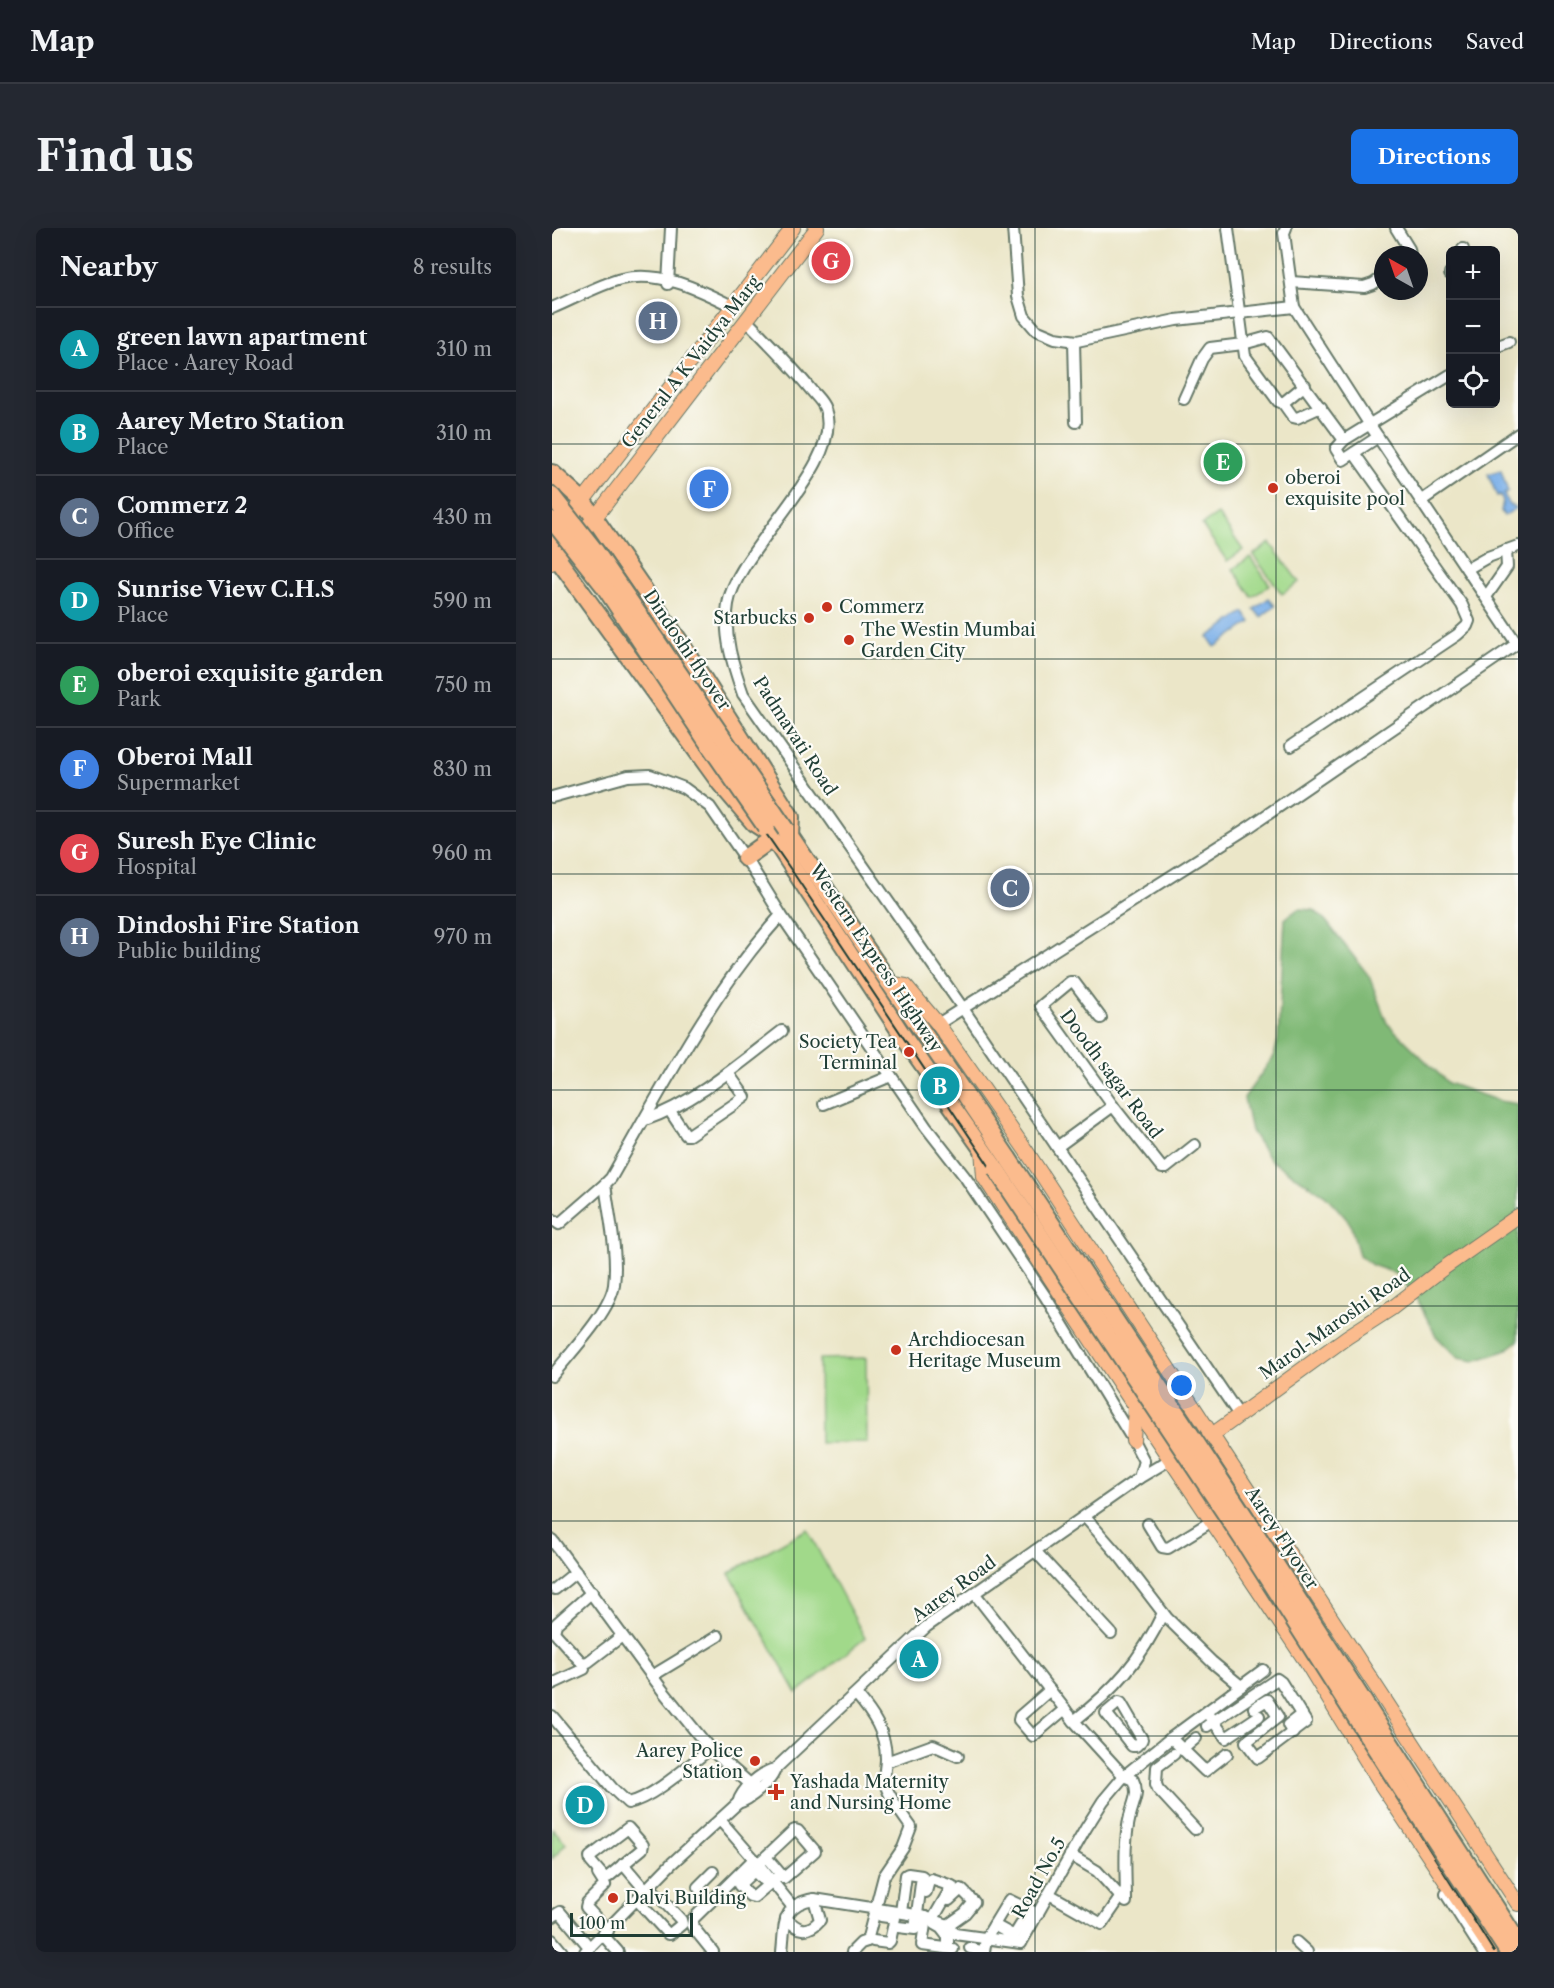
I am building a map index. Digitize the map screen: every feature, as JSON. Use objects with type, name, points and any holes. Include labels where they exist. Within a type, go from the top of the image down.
[{"type":"highway","points":[[552,473],[582,500],[660,612],[791,817],[777,833],[745,858]]},
{"type":"highway","name":"Dindoshi flyover","points":[[552,496],[596,552],[777,833]]},
{"type":"highway","name":"Dindoshi flyover","points":[[552,520],[604,586],[710,746],[777,833]]},
{"type":"highway","points":[[554,557],[720,783],[754,823],[777,833]]},
{"type":"highway","points":[[618,642],[660,612]]},
{"type":"highway","name":"Western Express Highway","points":[[777,833],[888,983],[1002,1163]]},
{"type":"highway","name":"Western Express Highway","points":[[777,833],[905,1039],[982,1148],[1002,1163]]},
{"type":"highway","name":"Aarey Flyover","points":[[1002,1163],[1249,1523],[1518,1942]]},
{"type":"highway","name":"Aarey Flyover","points":[[1002,1163],[1508,1952]]},
{"type":"main road","name":"General A K Vaidya Marg","points":[[552,540],[794,228]]},
{"type":"main road","name":"General A K Vaidya Marg","points":[[554,557],[594,519],[818,228]]},
{"type":"main road","points":[[888,983],[906,986],[938,1024],[1039,1169],[1518,1904]]},
{"type":"main road","points":[[982,1148],[984,1177],[1305,1660],[1380,1783],[1493,1952]]},
{"type":"main road","name":"Marol-Maroshi Road","points":[[1171,1459],[1213,1436],[1347,1337],[1392,1308],[1518,1216]]},
{"type":"main road","points":[[1133,1440],[1135,1407]]},
{"type":"main road","points":[[1305,1660],[1342,1636]]},
{"type":"street","points":[[668,282],[671,228]]},
{"type":"street","points":[[1013,228],[1018,296],[1024,316],[1036,330],[1055,338],[1074,340],[1176,320],[1294,307]]},
{"type":"street","points":[[1228,228],[1245,356],[1278,401],[1283,403],[1296,418],[1321,407]]},
{"type":"street","points":[[938,1024],[1249,827],[1518,643],[1370,425],[1294,307],[1284,233],[1286,228]]},
{"type":"street","points":[[1396,228],[1407,246]]},
{"type":"street","points":[[552,310],[621,283],[641,281],[668,282],[729,309]]},
{"type":"street","points":[[1291,282],[1364,287],[1374,283]]},
{"type":"street","name":"Padmavati Road","points":[[746,320],[791,366],[825,407],[828,434],[816,463],[740,575],[728,603],[726,630],[731,660],[743,693],[962,1007],[1239,1415]]},
{"type":"street","points":[[1184,399],[1208,350],[1214,347],[1243,344],[1263,337],[1270,338],[1344,440]]},
{"type":"street","points":[[1074,340],[1076,422]]},
{"type":"street","points":[[1500,343],[1509,342]]},
{"type":"street","points":[[1378,437],[1343,460],[1336,449],[1344,440],[1446,378]]},
{"type":"street","points":[[1283,403],[1305,385]]},
{"type":"street","points":[[1421,501],[1518,434]]},
{"type":"street","points":[[1292,746],[1457,635],[1469,621],[1462,605],[1354,453]]},
{"type":"street","points":[[1467,569],[1518,546]]},
{"type":"street","points":[[1486,597],[1507,567],[1506,550]]},
{"type":"street","points":[[552,796],[628,776],[650,775],[684,788],[705,803],[745,858],[781,915],[926,1127],[964,1177],[1045,1296],[1144,1461],[1139,1478]]},
{"type":"street","points":[[552,1219],[559,1224],[611,1178],[678,1058],[738,968],[781,915]]},
{"type":"street","name":"Doodh sagar Road","points":[[1101,1018],[1074,982],[1070,982],[1041,1006],[1113,1106],[1162,1168],[1166,1168],[1195,1144]]},
{"type":"street","points":[[645,1120],[670,1111],[728,1073],[782,1031]]},
{"type":"street","points":[[670,1111],[686,1135],[689,1135],[745,1097],[728,1073]]},
{"type":"street","points":[[824,1104],[891,1076]]},
{"type":"street","points":[[1057,1147],[1113,1106]]},
{"type":"street","points":[[552,1376],[603,1312],[614,1286],[610,1219],[605,1184]]},
{"type":"street","name":"Aarey Road","points":[[588,1950],[671,1864],[738,1803],[740,1796],[754,1787],[769,1770],[775,1769],[926,1627],[1139,1478],[1171,1459]]},
{"type":"street","points":[[1085,1517],[1121,1558],[1162,1613],[1240,1687],[1267,1726]]},
{"type":"street","points":[[1148,1524],[1162,1547],[1168,1548],[1212,1521]]},
{"type":"street","points":[[552,1540],[652,1676],[710,1749],[754,1787]]},
{"type":"street","points":[[1035,1551],[1111,1633]]},
{"type":"street","points":[[555,1589],[576,1572]]},
{"type":"street","points":[[592,1592],[556,1624],[554,1632],[582,1663],[588,1662],[622,1636]]},
{"type":"street","points":[[975,1594],[1063,1711],[1124,1776],[1133,1780],[1137,1788],[1126,1852],[1126,1902]]},
{"type":"street","points":[[1074,1721],[1115,1686],[1138,1657],[1162,1613]]},
{"type":"street","points":[[652,1676],[718,1636]]},
{"type":"street","points":[[552,1684],[584,1669]]},
{"type":"street","name":"Road No.5","points":[[799,1908],[874,1909],[925,1916],[980,1946],[1021,1943],[1034,1912],[1049,1894],[1103,1801],[1124,1776],[1206,1711],[1263,1670]]},
{"type":"street","points":[[1206,1711],[1210,1723],[1226,1738],[1253,1708],[1275,1680],[1279,1680],[1306,1722],[1258,1758],[1246,1742],[1278,1717],[1268,1701],[1264,1701],[1253,1708],[1210,1723]]},
{"type":"street","points":[[1048,1692],[1020,1716],[1019,1720],[1033,1736],[1063,1711]]},
{"type":"street","points":[[856,1694],[873,1714],[884,1737],[885,1783],[910,1827],[903,1848],[884,1876],[874,1909],[873,1945]]},
{"type":"street","points":[[1099,1700],[1108,1711],[1106,1713],[1132,1746],[1136,1746],[1157,1767]]},
{"type":"street","points":[[1108,1711],[1121,1702],[1142,1739],[1142,1742],[1136,1746]]},
{"type":"street","points":[[552,1716],[612,1788],[628,1803],[649,1795],[710,1749]]},
{"type":"street","points":[[1171,1738],[1178,1752],[1205,1771],[1227,1754]]},
{"type":"street","points":[[1157,1767],[1196,1738]]},
{"type":"street","points":[[886,1762],[933,1745],[958,1756]]},
{"type":"street","points":[[1157,1767],[1158,1789],[1195,1829]]},
{"type":"street","points":[[720,1820],[759,1860],[773,1880],[799,1908],[783,1952]]},
{"type":"street","points":[[1405,1821],[1408,1833],[1483,1952]]},
{"type":"street","points":[[628,1828],[643,1847],[623,1864],[606,1878],[591,1862],[590,1857],[628,1828]]},
{"type":"street","points":[[713,1952],[692,1926],[693,1919],[710,1902],[795,1830],[813,1849],[814,1854],[786,1877],[773,1880],[751,1897],[739,1885],[741,1876]]},
{"type":"street","points":[[1049,1894],[1102,1924],[1120,1898],[1097,1871],[1071,1855]]},
{"type":"street","points":[[585,1858],[605,1882],[586,1906],[618,1952]]},
{"type":"street","points":[[623,1864],[682,1921],[682,1924],[668,1934],[637,1900]]},
{"type":"street","points":[[741,1876],[755,1871],[773,1880]]},
{"type":"street","points":[[710,1902],[698,1887],[713,1872]]},
{"type":"street","points":[[980,1946],[1009,1900],[1034,1912],[1010,1944],[994,1925]]},
{"type":"street","points":[[552,1917],[560,1912],[588,1950]]},
{"type":"street","points":[[873,1945],[878,1916],[925,1916],[945,1933],[951,1950]]},
{"type":"street","points":[[845,1952],[852,1952],[861,1943],[873,1945],[890,1942],[925,1916]]},
{"type":"street","points":[[925,1916],[951,1950]]},
{"type":"street","points":[[925,1916],[922,1945],[951,1950]]},
{"type":"street","points":[[552,1940],[562,1952]]},
{"type":"street","points":[[1296,1942],[1308,1952]]},
{"type":"street","points":[[1021,1943],[1031,1952]]},
{"type":"green space","points":[[1218,514],[1243,550],[1227,561],[1202,525]]},
{"type":"green space","points":[[1270,543],[1299,582],[1282,594],[1253,555]]},
{"type":"green space","points":[[1250,557],[1270,585],[1252,597],[1233,569]]},
{"type":"green space","points":[[1298,909],[1314,910],[1326,921],[1369,976],[1387,1023],[1448,1083],[1499,1101],[1518,1104],[1518,1341],[1505,1351],[1474,1361],[1458,1358],[1436,1336],[1419,1303],[1398,1274],[1372,1265],[1359,1255],[1350,1223],[1338,1209],[1325,1195],[1270,1160],[1251,1131],[1244,1098],[1274,1056],[1278,1040],[1285,919]]},
{"type":"green space","points":[[866,1358],[867,1442],[820,1443],[819,1359]]},
{"type":"green space","points":[[807,1529],[865,1638],[797,1693],[729,1573]]},
{"type":"green space","points":[[552,1828],[566,1843],[552,1859]]},
{"type":"water","points":[[1501,470],[1508,492],[1504,494],[1508,504],[1516,508],[1504,516],[1501,511],[1503,501],[1500,495],[1497,496],[1488,474]]},
{"type":"water","points":[[1269,598],[1275,606],[1261,617],[1254,609]]},
{"type":"water","points":[[1244,612],[1251,622],[1215,647],[1208,637]]},
{"type":"railway","points":[[552,532],[582,568],[796,877],[1155,1414],[1494,1952]]},
{"type":"place","name":"Suresh Eye Clinic","points":[[831,261]]},
{"type":"place","name":"Dindoshi Fire Station","points":[[658,321]]},
{"type":"place","name":"oberoi exquisite garden","points":[[1223,462]]},
{"type":"place","name":"oberoi exquisite pool","points":[[1273,488]]},
{"type":"place","name":"Oberoi Mall","points":[[709,489]]},
{"type":"place","name":"Commerz","points":[[827,607]]},
{"type":"place","name":"Starbucks","points":[[809,618]]},
{"type":"place","name":"The Westin Mumbai Garden City","points":[[849,640]]},
{"type":"place","name":"Commerz 2","points":[[1010,888]]},
{"type":"place","name":"Society Tea Terminal","points":[[909,1052]]},
{"type":"place","name":"Aarey Metro Station","points":[[940,1086]]},
{"type":"place","name":"Archdiocesan Heritage Museum","points":[[896,1350]]},
{"type":"place","name":"green lawn apartment","points":[[919,1659]]},
{"type":"place","name":"Aarey Police Station","points":[[755,1761]]},
{"type":"place","name":"Yashada Maternity and Nursing Home","points":[[776,1792]]},
{"type":"place","name":"Sunrise View C.H.S","points":[[585,1805]]},
{"type":"place","name":"Dalvi Building","points":[[613,1898]]}]
